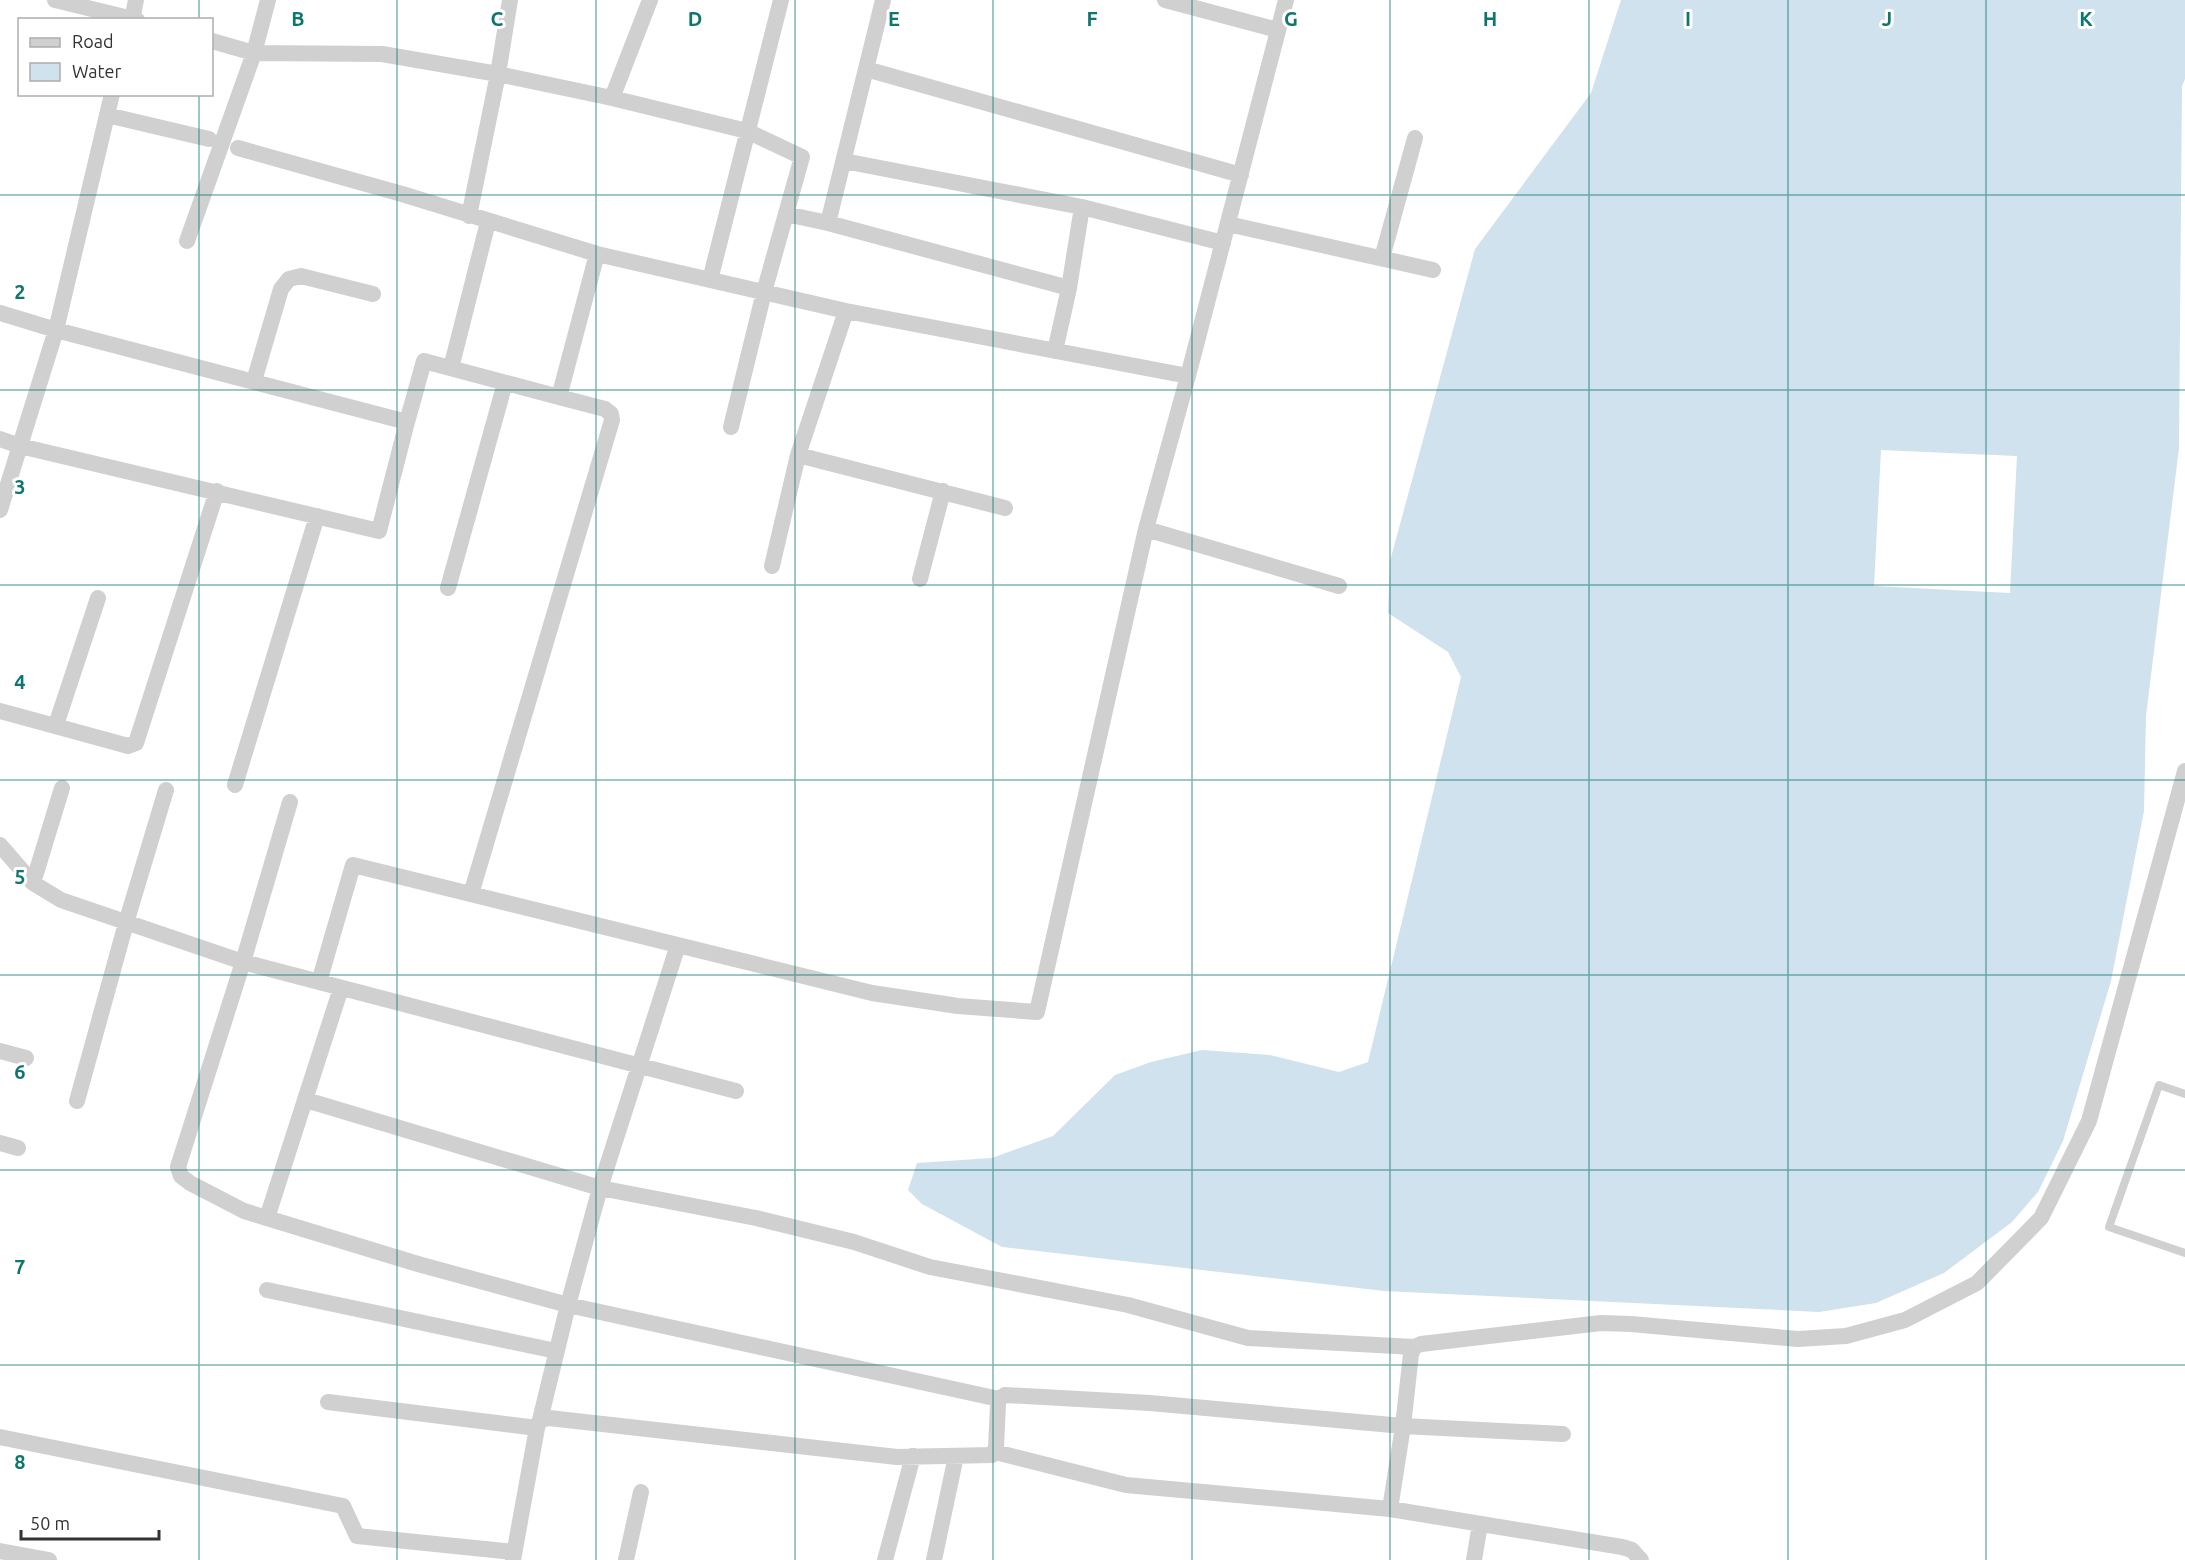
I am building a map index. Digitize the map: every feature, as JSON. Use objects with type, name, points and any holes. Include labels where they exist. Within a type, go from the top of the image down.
[{"type":"street","points":[[55,0],[130,18]]},
{"type":"street","points":[[134,18],[136,0]]},
{"type":"street","points":[[187,241],[254,53],[268,0]]},
{"type":"street","points":[[470,216],[510,0]]},
{"type":"street","points":[[612,98],[650,0]]},
{"type":"street","points":[[710,280],[781,0]]},
{"type":"street","points":[[828,223],[883,0]]},
{"type":"street","points":[[1165,0],[1278,30]]},
{"type":"street","points":[[319,982],[352,865],[872,993],[958,1006],[1037,1012],[1146,529],[1286,0]]},
{"type":"street","points":[[213,41],[254,53],[382,54],[498,74],[612,98],[747,131],[802,157],[764,292],[730,427]]},
{"type":"street","points":[[866,69],[1241,176]]},
{"type":"street","points":[[0,510],[56,330],[112,96]]},
{"type":"street","points":[[107,115],[208,139]]},
{"type":"street","points":[[1382,258],[1415,138]]},
{"type":"street","points":[[238,148],[402,194],[597,254],[846,311],[1188,376]]},
{"type":"street","points":[[844,161],[1082,207],[1223,243]]},
{"type":"street","points":[[1055,351],[1069,288],[1082,207]]},
{"type":"street","points":[[786,214],[828,223],[1069,288]]},
{"type":"street","points":[[451,368],[488,222]]},
{"type":"street","points":[[1228,224],[1433,270]]},
{"type":"street","points":[[558,397],[597,254]]},
{"type":"street","points":[[254,381],[280,289],[289,279],[301,276],[373,294]]},
{"type":"street","points":[[772,566],[798,455],[846,311]]},
{"type":"street","points":[[0,313],[56,330],[407,422]]},
{"type":"street","points":[[0,439],[20,446],[380,531],[424,361],[605,409],[612,414],[471,894]]},
{"type":"street","points":[[448,588],[505,383]]},
{"type":"street","points":[[798,455],[1005,508]]},
{"type":"street","points":[[0,711],[121,744],[133,745],[138,740],[217,491]]},
{"type":"street","points":[[920,579],[943,491]]},
{"type":"street","points":[[235,785],[317,516]]},
{"type":"street","points":[[1146,529],[1339,586]]},
{"type":"street","points":[[56,725],[98,598]]},
{"type":"street","points":[[306,1098],[600,1188],[756,1218],[854,1242],[930,1267],[1128,1305],[1248,1338],[1414,1347],[1421,1344],[1601,1323],[1798,1339],[1846,1336],[1905,1320],[1977,1283],[2041,1218],[2089,1121],[2185,771]]},
{"type":"street","points":[[33,883],[62,789]]},
{"type":"street","points":[[77,1101],[126,923],[166,790]]},
{"type":"street","points":[[290,802],[243,962],[178,1167],[181,1176],[190,1183],[244,1211],[418,1264],[568,1305],[999,1399],[1005,1395],[1150,1403],[1403,1426],[1563,1434]]},
{"type":"street","points":[[0,845],[33,883],[61,900],[126,923],[243,962],[736,1091]]},
{"type":"street","points":[[0,1437],[343,1506],[357,1536],[513,1556],[539,1424],[568,1305],[600,1188],[678,945]]},
{"type":"street","points":[[267,1218],[341,988]]},
{"type":"street","points":[[0,1051],[26,1058]]},
{"type":"street","points":[[0,1143],[18,1148]]},
{"type":"street","points":[[267,1290],[556,1351]]},
{"type":"street","points":[[1390,1509],[1411,1354],[1414,1347]]},
{"type":"street","points":[[995,1452],[999,1399]]},
{"type":"street","points":[[328,1402],[539,1424],[549,1418],[897,1457],[992,1455],[995,1452],[1125,1485],[1390,1509],[1622,1547],[1632,1550],[1641,1560]]},
{"type":"street","points":[[885,1560],[913,1456]]},
{"type":"street","points":[[934,1560],[956,1456]]},
{"type":"street","points":[[626,1560],[641,1491]]},
{"type":"street","points":[[1474,1560],[1480,1524]]},
{"type":"street","points":[[0,1551],[49,1560]]},
{"type":"lane","points":[[2185,1094],[2159,1085],[2109,1227],[2185,1253]]},
{"type":"water","points":[[1621,0],[2185,0],[2185,79],[2182,86],[2179,448],[2146,716],[2144,811],[2111,981],[2063,1141],[2038,1192],[2012,1222],[1944,1273],[1876,1303],[1819,1312],[1384,1291],[1002,1247],[922,1204],[908,1190],[917,1163],[992,1158],[1053,1136],[1115,1075],[1151,1062],[1202,1050],[1270,1055],[1339,1072],[1368,1062],[1461,677],[1448,652],[1388,613],[1390,561],[1475,249],[1591,93]],"holes":[[[1881,450],[2017,456],[2010,593],[1874,586]]]}]
